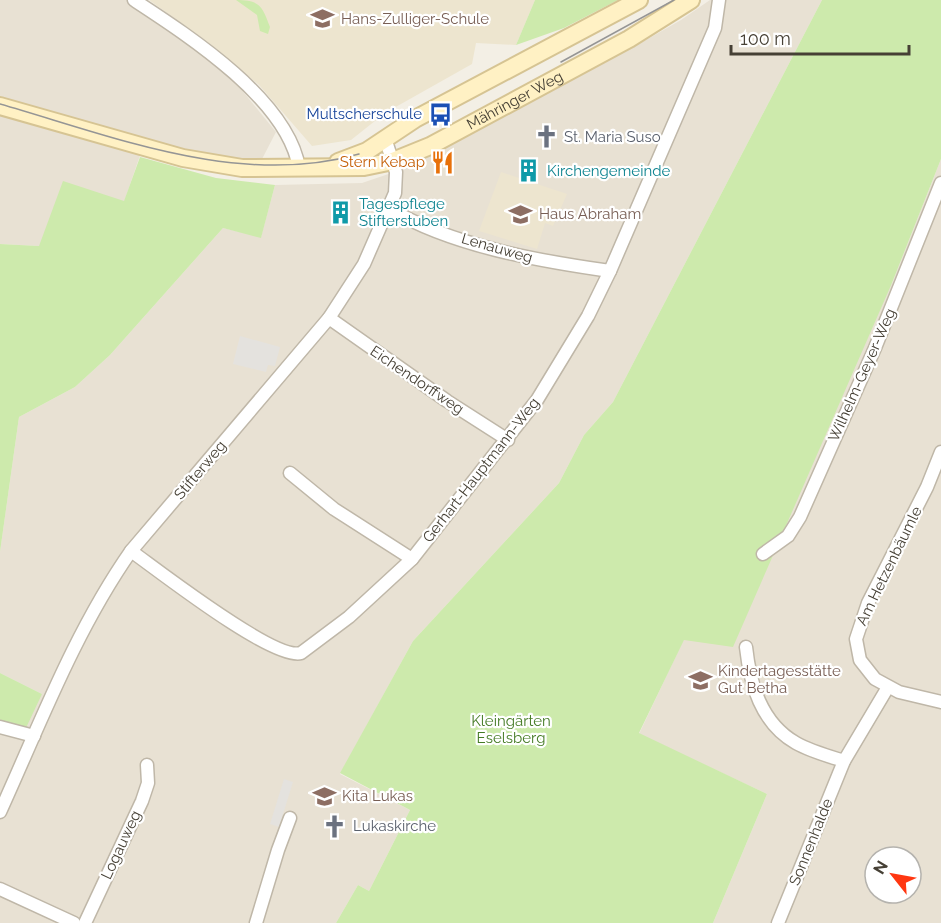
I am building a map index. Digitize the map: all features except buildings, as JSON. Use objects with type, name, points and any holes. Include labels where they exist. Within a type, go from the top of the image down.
[{"type":"street","points":[[134,0],[200,45],[239,77],[286,131],[294,144],[299,168]]},
{"type":"street","name":"Mähringer Weg","points":[[328,165],[367,151],[415,119],[639,0]]},
{"type":"street","name":"Mähringer Weg","points":[[0,106],[202,162],[255,169],[328,165],[364,167],[393,161],[430,146],[621,44],[691,0]]},
{"type":"street","name":"Gerhart-Hauptmann-Weg","points":[[131,551],[270,646],[295,654],[349,617],[411,559],[508,440],[564,357],[610,272],[715,28],[719,0]]},
{"type":"street","name":"Stifterweg","points":[[0,812],[86,624],[109,582],[131,551],[329,318],[364,264],[390,209],[396,178],[385,138]]},
{"type":"street","name":"Wilhelm-Geyer-Weg","points":[[763,554],[788,536],[800,517],[875,348],[941,183]]},
{"type":"street","name":"Lenauweg","points":[[390,209],[426,229],[541,261],[610,272]]},
{"type":"street","name":"Eichendorffweg","points":[[329,318],[447,401],[508,440]]},
{"type":"street","name":"Am Hetzenbäumle","points":[[941,452],[927,487],[858,628],[857,650],[869,674],[888,687],[941,702]]},
{"type":"street","points":[[290,473],[334,509],[411,559]]},
{"type":"street","points":[[746,647],[754,688],[767,716],[788,738],[798,744],[844,761]]},
{"type":"street","name":"Sonnenhalde","points":[[778,923],[844,761],[888,687]]},
{"type":"street","points":[[0,727],[34,735]]},
{"type":"street","name":"Logauweg","points":[[85,923],[142,801],[148,783],[147,765]]},
{"type":"street","points":[[256,923],[278,850],[291,818]]},
{"type":"street","points":[[0,889],[74,923]]},
{"type":"shaded area","points":[[0,0],[127,0],[197,50],[236,83],[276,132],[261,161],[229,160],[145,141],[124,202],[39,246],[0,244]]},
{"type":"shaded area","points":[[149,0],[535,0],[516,45],[476,43],[472,64],[385,113],[351,140],[312,146],[259,85],[206,41]]},
{"type":"shaded area","points":[[710,0],[822,0],[613,402],[584,435],[559,483],[413,641],[340,774],[410,810],[369,891],[358,885],[336,923],[0,923],[0,721],[42,694],[0,673],[0,552],[19,417],[75,387],[110,355],[223,228],[261,237],[275,185],[362,183],[409,167],[632,48],[681,20]]},
{"type":"shaded area","points":[[941,159],[941,923],[713,923],[767,794],[639,734],[684,639],[892,283]]},
{"type":"shaded area","name":"Haus Abraham","points":[[501,172],[567,194],[553,226],[545,223],[537,249],[479,231]]},
{"type":"shaded area","points":[[240,336],[280,347],[275,366],[268,365],[266,372],[233,364]]},
{"type":"shaded area","points":[[284,779],[293,782],[279,827],[270,824]]},
{"type":"green space","points":[[236,0],[250,1],[262,9],[270,27],[268,34],[260,31],[257,15]]},
{"type":"green space","points":[[535,0],[618,0],[564,28],[516,45]]},
{"type":"green space","name":"Kleingärten Eselsberg","points":[[822,0],[941,0],[941,159],[892,283],[733,647],[684,640],[639,733],[767,794],[713,923],[336,923],[358,885],[369,891],[410,810],[340,773],[413,641],[559,483],[584,435],[613,402]]},
{"type":"green space","points":[[140,157],[216,178],[275,185],[261,238],[223,228],[110,355],[75,387],[19,417],[0,552],[0,244],[39,246],[63,181],[124,201]]},
{"type":"green space","points":[[0,673],[42,694],[25,730],[0,721]]},
{"type":"tram line","points":[[561,62],[674,0]]},
{"type":"tram line","points":[[0,104],[133,143],[223,162],[269,165],[314,163],[359,154]]},
{"type":"place","name":"Hans-Zulliger-Schule","points":[[323,19]]},
{"type":"place","name":"Multscherschule","points":[[440,114]]},
{"type":"place","name":"St. Maria Suso","points":[[546,137]]},
{"type":"place","name":"Stern Kebap","points":[[443,162]]},
{"type":"place","name":"Kirchengemeinde","points":[[529,171]]},
{"type":"place","name":"Tagespflege Stifterstuben","points":[[341,213]]},
{"type":"place","name":"Haus Abraham","points":[[521,214]]},
{"type":"place","name":"Kindertagesstätte Gut Betha","points":[[700,680]]},
{"type":"place","name":"Kita Lukas","points":[[324,796]]},
{"type":"place","name":"Lukaskirche","points":[[335,826]]}]
